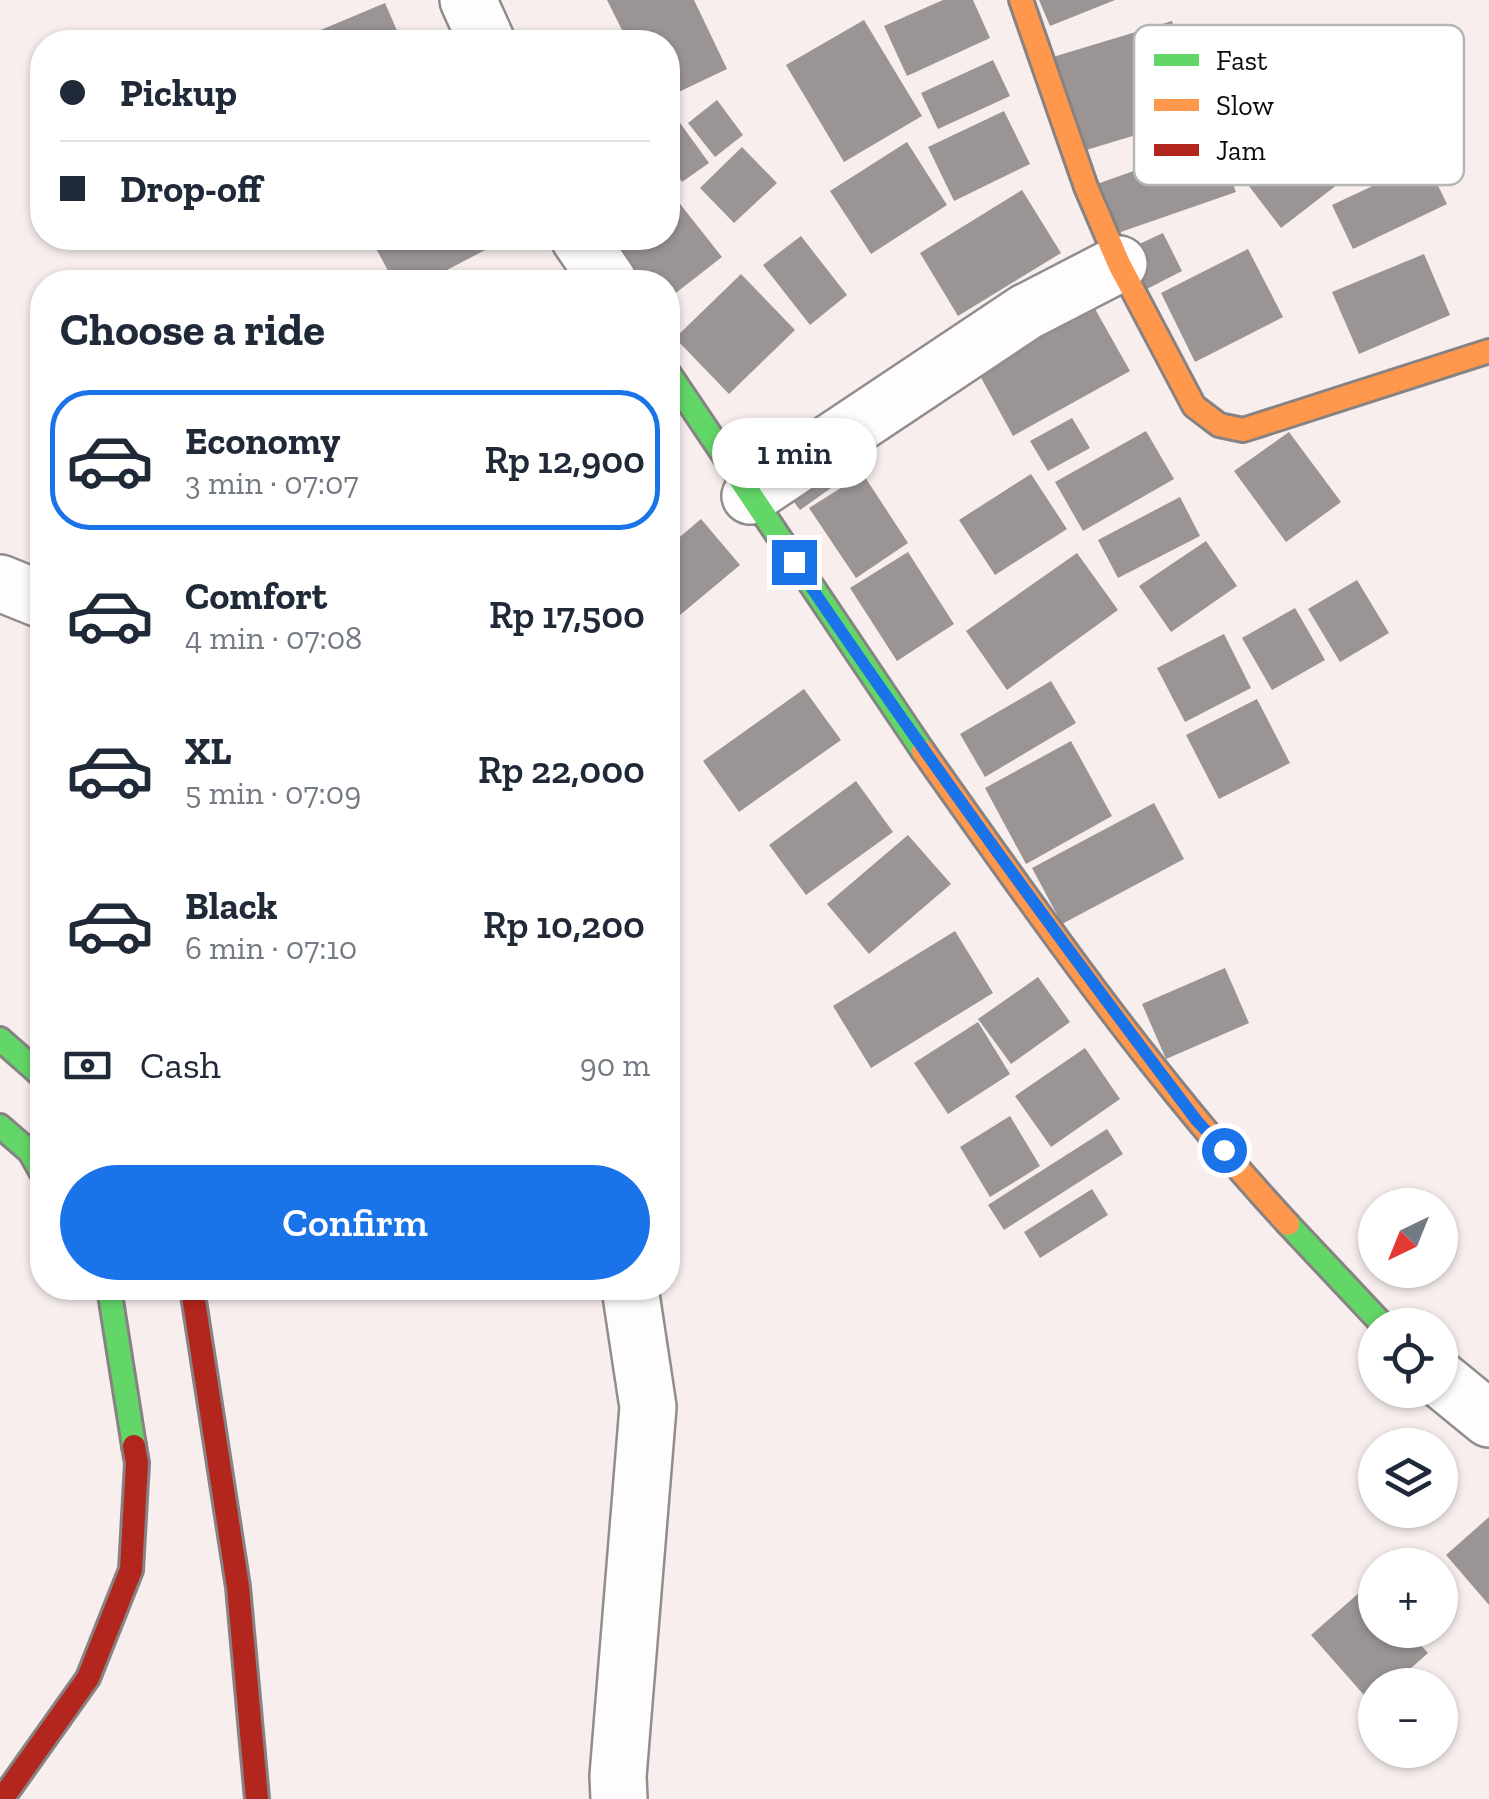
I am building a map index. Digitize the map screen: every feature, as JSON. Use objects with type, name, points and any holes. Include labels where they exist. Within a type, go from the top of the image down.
[{"type":"main road","points":[[1022,0],[1086,187],[1119,264],[1194,406],[1220,425],[1242,430],[1489,351]]},
{"type":"main road","points":[[680,390],[928,761],[1161,1074],[1197,1121],[1368,1308]]},
{"type":"main road","points":[[0,1039],[30,1065]]},
{"type":"main road","points":[[0,1126],[30,1152]]},
{"type":"main road","points":[[2,1799],[88,1678],[131,1570],[137,1463],[112,1300]]},
{"type":"main road","points":[[194,1300],[238,1587],[258,1799]]},
{"type":"street","points":[[468,0],[482,30]]},
{"type":"street","points":[[750,496],[1026,312],[1119,264]]},
{"type":"street","points":[[0,583],[30,595]]},
{"type":"street","points":[[620,1799],[618,1776],[648,1408],[632,1300]]},
{"type":"street","points":[[1458,1393],[1489,1418]]},
{"type":"building","points":[[607,0],[694,0],[727,69],[680,91],[680,30],[622,30]]},
{"type":"building","points":[[943,0],[973,0],[990,38],[907,76],[884,26]]},
{"type":"building","points":[[1039,0],[1115,0],[1050,26]]},
{"type":"building","points":[[385,3],[397,30],[321,30]]},
{"type":"building","points":[[864,20],[922,116],[844,162],[786,65]]},
{"type":"building","points":[[1134,32],[1134,136],[1083,151],[1053,57]]},
{"type":"building","points":[[993,60],[1010,96],[938,129],[921,93]]},
{"type":"building","points":[[717,100],[743,135],[715,157],[688,123]]},
{"type":"building","points":[[1004,111],[1030,164],[954,201],[928,147]]},
{"type":"building","points":[[680,123],[709,163],[682,182],[680,179]]},
{"type":"building","points":[[907,142],[947,205],[871,254],[830,191]]},
{"type":"building","points":[[742,147],[777,183],[734,223],[700,188]]},
{"type":"building","points":[[1134,171],[1134,185],[1234,185],[1236,192],[1115,234],[1097,184]]},
{"type":"building","points":[[1248,185],[1337,185],[1281,228]]},
{"type":"building","points":[[1375,185],[1438,185],[1447,204],[1353,249],[1332,205]]},
{"type":"building","points":[[1022,190],[1061,253],[958,316],[920,253]]},
{"type":"building","points":[[680,204],[722,257],[680,290],[680,270],[630,270],[614,250],[680,250]]},
{"type":"building","points":[[1163,233],[1182,271],[1141,292],[1122,252]]},
{"type":"building","points":[[801,236],[847,295],[810,325],[763,265]]},
{"type":"building","points":[[1248,249],[1283,317],[1195,362],[1161,293]]},
{"type":"building","points":[[377,250],[485,250],[447,270],[388,270]]},
{"type":"building","points":[[1424,254],[1450,315],[1359,354],[1332,292]]},
{"type":"building","points":[[741,274],[795,330],[729,394],[680,343],[680,333]]},
{"type":"building","points":[[1090,300],[1130,371],[1013,436],[973,363]]},
{"type":"building","points":[[1072,418],[1090,448],[1048,471],[1030,441]]},
{"type":"building","points":[[1146,431],[1174,479],[1083,531],[1055,482]]},
{"type":"building","points":[[1289,432],[1341,502],[1286,542],[1234,471]]},
{"type":"building","points":[[844,441],[862,466],[800,510],[782,486]]},
{"type":"building","points":[[863,474],[908,543],[856,578],[809,508]]},
{"type":"building","points":[[1031,474],[1067,529],[995,575],[959,520]]},
{"type":"building","points":[[1180,497],[1200,536],[1118,578],[1098,540]]},
{"type":"building","points":[[701,519],[740,565],[680,615],[680,537]]},
{"type":"building","points":[[1206,541],[1237,586],[1171,632],[1139,586]]},
{"type":"building","points":[[908,552],[954,624],[897,661],[850,588]]},
{"type":"building","points":[[1077,553],[1118,610],[1007,690],[966,631]]},
{"type":"building","points":[[1357,580],[1389,633],[1340,662],[1308,609]]},
{"type":"building","points":[[1295,608],[1325,660],[1272,690],[1242,638]]},
{"type":"building","points":[[1224,634],[1251,688],[1185,722],[1157,668]]},
{"type":"building","points":[[1051,681],[1076,723],[985,777],[960,734]]},
{"type":"building","points":[[804,689],[841,740],[739,812],[703,761]]},
{"type":"building","points":[[1257,699],[1290,763],[1219,799],[1186,735]]},
{"type":"building","points":[[1071,741],[1112,816],[1026,864],[985,788]]},
{"type":"building","points":[[856,781],[893,832],[806,895],[769,845]]},
{"type":"building","points":[[1154,803],[1184,859],[1062,924],[1032,868]]},
{"type":"building","points":[[908,835],[951,884],[869,954],[827,904]]},
{"type":"building","points":[[955,931],[993,993],[871,1068],[833,1006]]},
{"type":"building","points":[[1225,968],[1249,1023],[1166,1059],[1142,1004]]},
{"type":"building","points":[[1038,977],[1070,1022],[1011,1064],[978,1019]]},
{"type":"building","points":[[978,1022],[1010,1074],[948,1114],[914,1063]]},
{"type":"building","points":[[1085,1048],[1120,1099],[1051,1147],[1015,1096]]},
{"type":"building","points":[[1010,1116],[1040,1166],[990,1197],[960,1147]]},
{"type":"building","points":[[1107,1129],[1123,1154],[1004,1230],[988,1205]]},
{"type":"building","points":[[1092,1189],[1108,1215],[1040,1258],[1024,1232]]},
{"type":"building","points":[[1489,1517],[1489,1605],[1458,1569],[1458,1548],[1454,1548]]},
{"type":"building","points":[[1358,1594],[1358,1648],[1423,1648],[1428,1653],[1411,1668],[1358,1668],[1358,1688],[1311,1635]]},
{"type":"traffic: fast","points":[[680,390],[923,751]]},
{"type":"traffic: fast","points":[[0,1039],[30,1065]]},
{"type":"traffic: fast","points":[[0,1126],[30,1152]]},
{"type":"traffic: fast","points":[[1288,1224],[1367,1308]]},
{"type":"traffic: fast","points":[[111,1300],[134,1446]]},
{"type":"traffic: slow","points":[[1021,0],[1086,187],[1119,264],[1194,406],[1219,425],[1243,430],[1489,351]]},
{"type":"traffic: slow","points":[[923,751],[1053,934],[1144,1053],[1288,1224]]},
{"type":"traffic: jam","points":[[194,1300],[238,1587],[257,1799]]},
{"type":"traffic: jam","points":[[2,1799],[88,1678],[131,1570],[137,1463],[134,1446]]},
{"type":"route","points":[[794,562],[928,761],[1019,886],[1197,1121],[1224,1150]]}]
